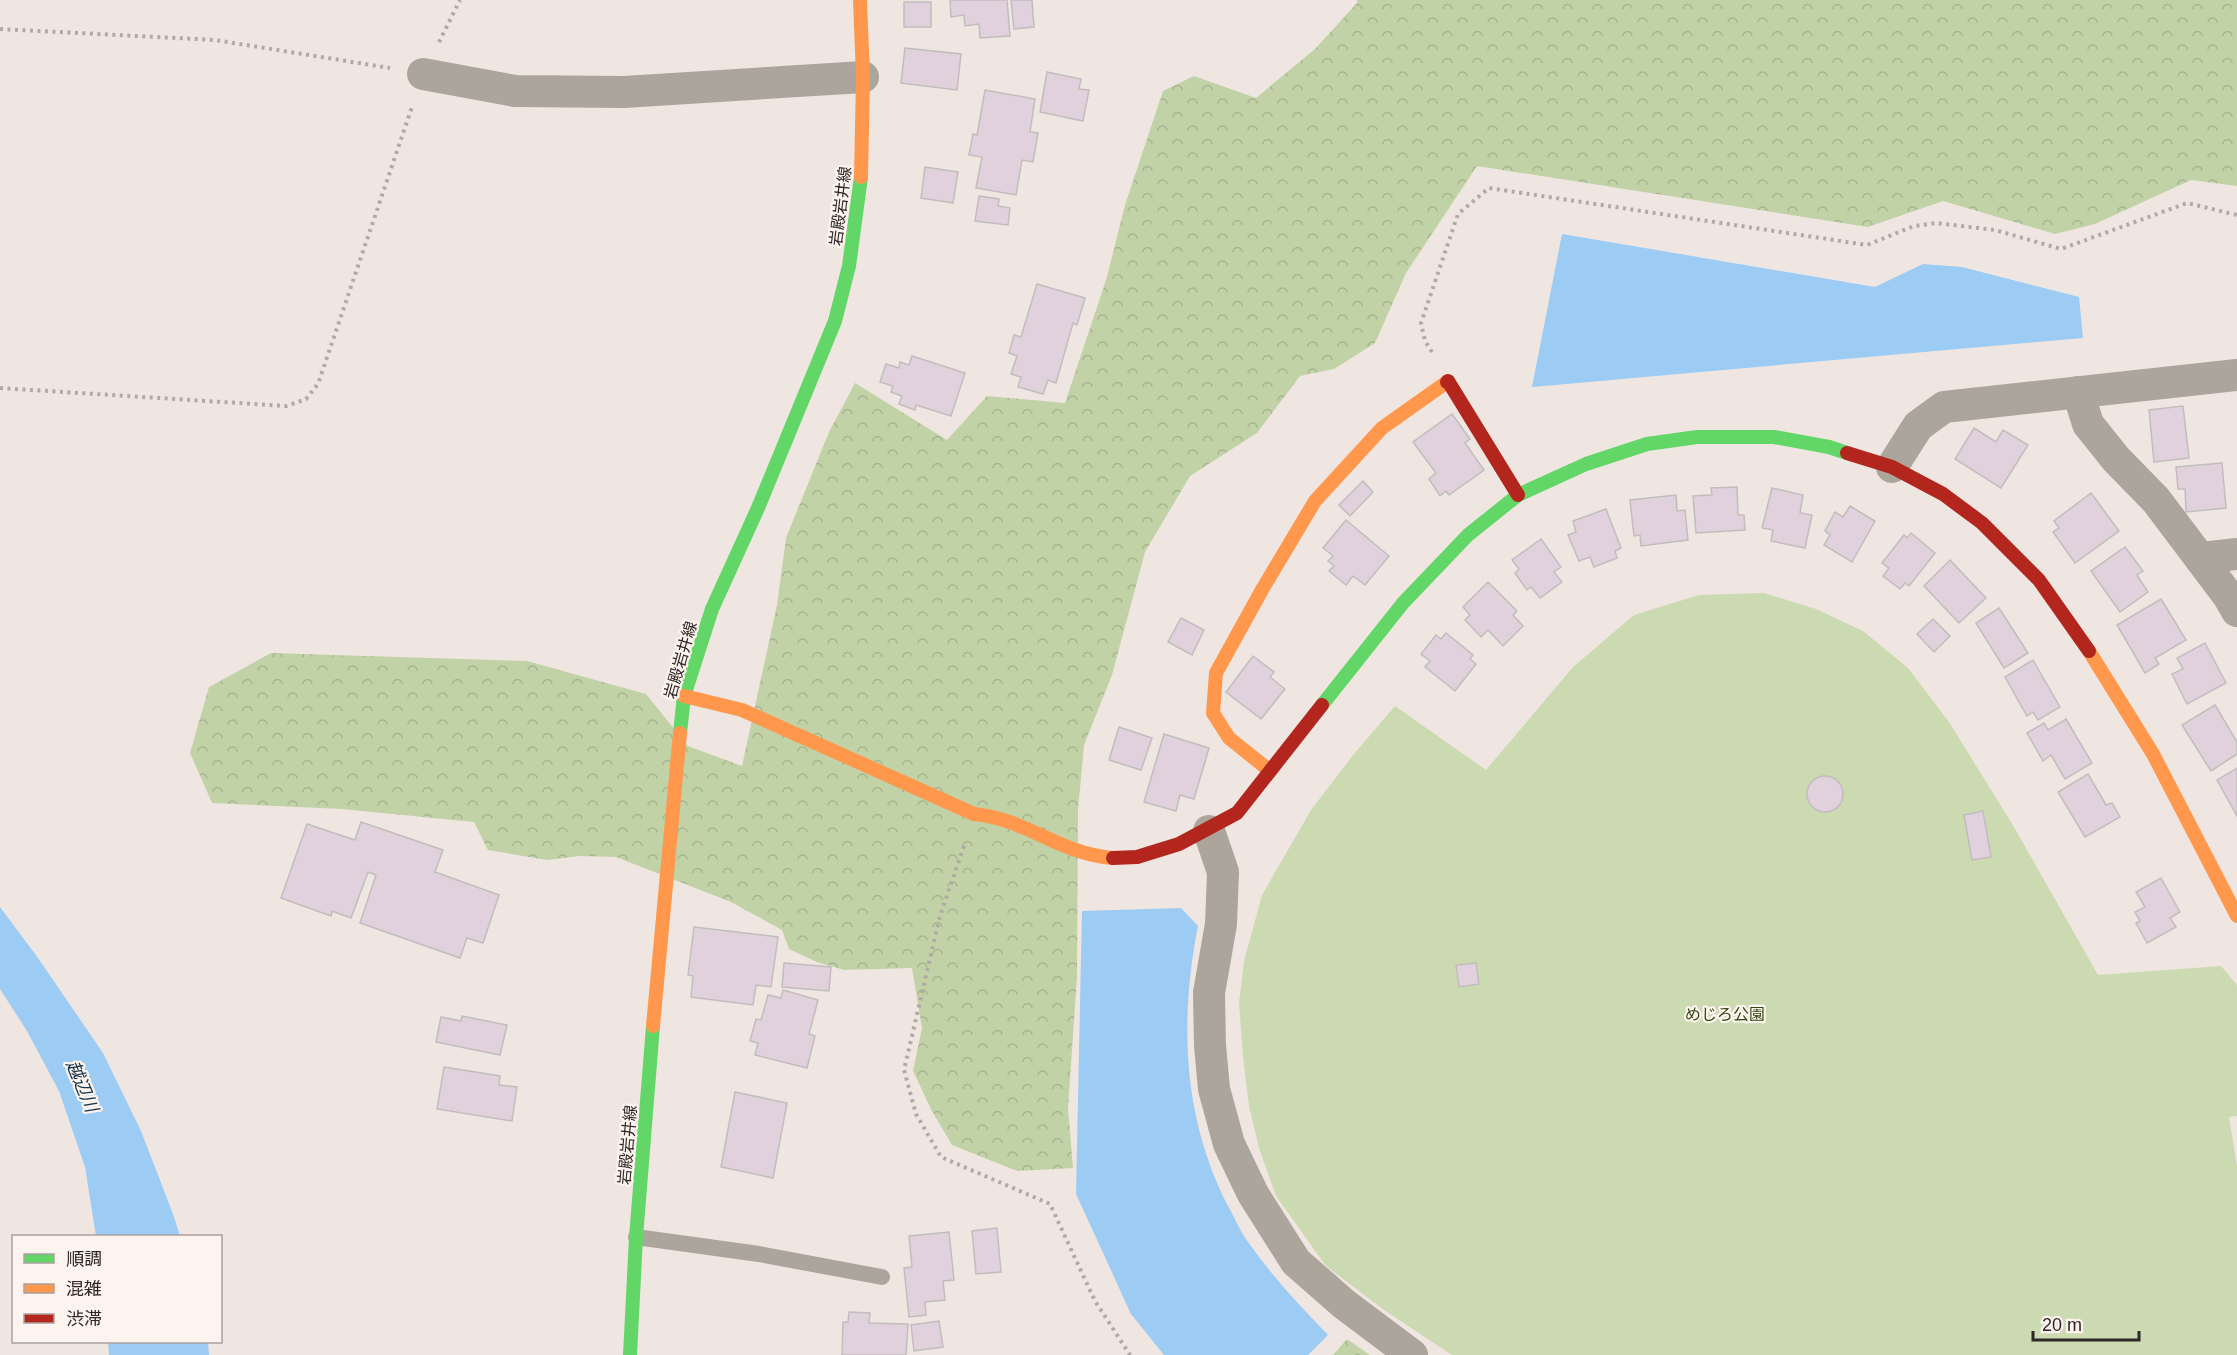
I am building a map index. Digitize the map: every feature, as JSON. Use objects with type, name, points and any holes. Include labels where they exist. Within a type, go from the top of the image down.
[{"type":"street","name":"岩殿岩井線","points":[[630,1355],[636,1237],[663,904],[684,696],[712,609],[758,508],[835,321],[849,266],[862,173],[863,77],[860,0]]},
{"type":"street","points":[[423,74],[514,91],[624,92],[863,77]]},
{"type":"street","points":[[1893,467],[1918,426],[1944,408],[2237,375]]},
{"type":"street","points":[[1270,771],[1229,738],[1213,713],[1216,673],[1263,588],[1316,501],[1382,428],[1448,381],[1518,495]]},
{"type":"street","points":[[2078,392],[2088,424],[2116,459],[2156,500],[2201,558],[2237,611]]},
{"type":"street","points":[[684,696],[742,710],[974,814],[1000,817],[1074,851],[1117,860],[1158,852],[1209,831],[1238,813],[1403,603],[1468,535],[1518,495],[1586,464],[1647,444],[1697,437],[1774,437],[1829,447],[1893,467],[1943,494],[1982,523],[2039,580],[2075,629],[2153,754],[2237,916]]},
{"type":"street","points":[[2201,558],[2237,554]]},
{"type":"street","points":[[1209,831],[1223,873],[1221,924],[1209,993],[1210,1045],[1214,1089],[1228,1144],[1253,1194],[1296,1262],[1344,1304],[1412,1355]]},
{"type":"lane","points":[[636,1237],[759,1254],[882,1277]]},
{"type":"path","points":[[0,388],[286,406],[306,399],[318,384],[423,74],[460,0]]},
{"type":"path","points":[[0,29],[215,39],[423,74]]},
{"type":"path","points":[[1448,381],[1425,341],[1421,323],[1458,214],[1490,188],[1867,245],[1914,226],[1936,223],[1995,230],[2061,249],[2187,203],[2237,215]]},
{"type":"path","points":[[974,814],[940,916],[904,1070],[916,1114],[941,1157],[1050,1204],[1095,1300],[1130,1355]]},
{"type":"green space","points":[[1357,0],[2237,0],[2237,186],[2191,180],[2095,224],[2055,234],[1943,201],[1868,227],[1477,166],[1406,273],[1375,343],[1334,369],[1300,376],[1257,433],[1190,476],[1145,552],[1112,675],[1084,745],[1078,810],[1077,977],[1068,1108],[1073,1168],[1017,1171],[952,1145],[932,1111],[913,1071],[922,1028],[912,968],[844,970],[817,962],[789,949],[782,930],[731,902],[616,857],[580,856],[547,860],[488,850],[474,822],[342,809],[212,803],[190,753],[209,687],[271,653],[527,661],[646,694],[688,746],[742,766],[777,605],[786,538],[829,432],[855,383],[947,440],[987,396],[1065,403],[1107,277],[1125,205],[1163,91],[1194,76],[1256,98],[1315,49],[1357,3]]},
{"type":"green space","name":"めじろ公園","points":[[1764,593],[1816,609],[1863,631],[1908,668],[1949,722],[2014,827],[2098,975],[2221,966],[2237,985],[2237,1116],[2229,1117],[2237,1166],[2237,1355],[1452,1355],[1384,1310],[1326,1266],[1276,1196],[1259,1148],[1249,1106],[1239,1003],[1244,961],[1262,895],[1311,810],[1354,754],[1395,706],[1486,770],[1573,667],[1634,615],[1699,595]]},
{"type":"green space","points":[[1347,1339],[1370,1355],[1333,1355]]},
{"type":"water","points":[[1562,234],[1875,287],[1923,264],[1962,267],[2079,297],[2083,338],[1532,387]]},
{"type":"water","name":"越辺川","points":[[0,907],[103,1053],[141,1131],[180,1235],[96,1235],[85,1167],[59,1091],[27,1031],[0,989]]},
{"type":"water","points":[[1181,908],[1198,926],[1188,998],[1187,1033],[1189,1069],[1202,1139],[1213,1173],[1245,1238],[1276,1279],[1328,1335],[1308,1355],[1164,1355],[1131,1314],[1076,1194],[1082,911]]},
{"type":"water","points":[[108,1343],[208,1343],[209,1355],[109,1355]]},
{"type":"building","points":[[950,0],[1007,0],[1010,36],[980,38],[979,24],[965,26],[964,15],[951,17]]},
{"type":"building","points":[[1011,0],[1032,0],[1034,27],[1014,29]]},
{"type":"building","points":[[904,2],[931,2],[931,27],[904,27]]},
{"type":"building","points":[[905,48],[961,54],[957,90],[901,83]]},
{"type":"building","points":[[1047,72],[1081,79],[1079,89],[1089,90],[1083,121],[1040,112]]},
{"type":"building","points":[[985,90],[1035,99],[1030,132],[1038,133],[1033,162],[1022,160],[1016,195],[976,188],[982,157],[969,155],[973,134],[977,135]]},
{"type":"building","points":[[925,167],[958,172],[953,203],[921,198]]},
{"type":"building","points":[[979,196],[999,199],[998,206],[1010,208],[1008,225],[975,221]]},
{"type":"building","points":[[1037,284],[1085,298],[1077,325],[1073,323],[1056,383],[1048,380],[1043,394],[1018,387],[1021,377],[1011,374],[1017,356],[1009,353],[1014,335],[1021,337]]},
{"type":"building","points":[[912,356],[965,373],[951,416],[916,405],[915,410],[899,404],[902,396],[891,392],[893,386],[880,382],[886,364],[899,368],[900,362],[909,365]]},
{"type":"building","points":[[2183,406],[2189,458],[2154,462],[2149,410]]},
{"type":"building","points":[[1452,414],[1470,439],[1465,443],[1484,470],[1449,495],[1446,491],[1440,496],[1429,479],[1436,473],[1413,442]]},
{"type":"building","points":[[1974,428],[1996,442],[2003,430],[2028,445],[2001,488],[1955,459]]},
{"type":"building","points":[[2222,463],[2226,508],[2186,512],[2185,489],[2178,489],[2176,467]]},
{"type":"building","points":[[1363,481],[1373,492],[1350,516],[1339,505]]},
{"type":"building","points":[[1737,487],[1738,515],[1744,515],[1745,530],[1696,533],[1693,496],[1712,495],[1711,488]]},
{"type":"building","points":[[1772,488],[1803,495],[1800,513],[1812,515],[1805,548],[1771,541],[1773,530],[1762,528]]},
{"type":"building","points":[[2091,493],[2119,531],[2075,563],[2053,532],[2059,528],[2054,521]]},
{"type":"building","points":[[1676,495],[1677,511],[1685,510],[1688,540],[1641,546],[1640,535],[1634,536],[1630,500]]},
{"type":"building","points":[[1850,506],[1875,521],[1852,562],[1824,545],[1830,535],[1825,531],[1835,512],[1843,517]]},
{"type":"building","points":[[1606,509],[1621,548],[1615,551],[1617,558],[1594,567],[1590,557],[1579,561],[1568,535],[1576,532],[1573,521]]},
{"type":"building","points":[[1346,520],[1389,556],[1365,585],[1353,576],[1346,585],[1329,571],[1334,566],[1328,561],[1333,556],[1323,548]]},
{"type":"building","points":[[1911,533],[1935,553],[1909,586],[1905,583],[1900,589],[1883,576],[1889,568],[1882,563],[1904,535],[1907,538]]},
{"type":"building","points":[[1541,539],[1561,567],[1554,572],[1562,582],[1540,598],[1531,587],[1527,590],[1515,573],[1519,569],[1512,560]]},
{"type":"building","points":[[2125,547],[2143,571],[2137,575],[2148,592],[2120,612],[2091,571]]},
{"type":"building","points":[[1950,560],[1986,598],[1959,623],[1924,586]]},
{"type":"building","points":[[1488,582],[1517,611],[1513,615],[1523,626],[1503,646],[1488,630],[1481,637],[1465,620],[1470,615],[1463,607]]},
{"type":"building","points":[[2161,599],[2186,640],[2155,658],[2159,664],[2145,673],[2117,625]]},
{"type":"building","points":[[1999,608],[2028,653],[2004,668],[1976,623]]},
{"type":"building","points":[[1181,618],[1204,630],[1192,655],[1168,642]]},
{"type":"building","points":[[1933,619],[1950,636],[1934,652],[1917,634]]},
{"type":"building","points":[[1446,633],[1473,655],[1470,659],[1476,664],[1455,691],[1425,667],[1430,661],[1421,654],[1436,635],[1441,639]]},
{"type":"building","points":[[2205,643],[2226,683],[2187,704],[2172,674],[2183,669],[2177,658]]},
{"type":"building","points":[[1253,656],[1274,672],[1270,677],[1285,689],[1261,719],[1226,692]]},
{"type":"building","points":[[2033,660],[2060,707],[2038,720],[2033,712],[2027,716],[2005,677]]},
{"type":"building","points":[[2215,705],[2237,742],[2237,754],[2211,771],[2182,725]]},
{"type":"building","points":[[2066,719],[2092,763],[2065,779],[2051,755],[2043,761],[2027,733],[2044,723],[2048,730]]},
{"type":"building","points":[[1119,727],[1152,738],[1141,770],[1109,760]]},
{"type":"building","points":[[1164,734],[1209,748],[1194,799],[1180,795],[1176,811],[1144,802]]},
{"type":"building","points":[[2237,768],[2237,816],[2217,780]]},
{"type":"building","points":[[2088,774],[2106,805],[2112,803],[2120,817],[2085,837],[2058,792]]},
{"type":"building","points":[[1825,776],[1837,782],[1843,794],[1837,806],[1825,812],[1813,806],[1807,794],[1813,782]]},
{"type":"building","points":[[1983,811],[1991,857],[1972,860],[1964,815]]},
{"type":"building","points":[[361,822],[443,850],[435,872],[499,895],[483,943],[467,938],[460,958],[360,923],[376,875],[368,872],[351,918],[332,911],[331,916],[281,898],[307,824],[355,840]]},
{"type":"building","points":[[2161,878],[2180,912],[2170,918],[2176,927],[2147,943],[2136,923],[2140,921],[2135,912],[2145,907],[2136,892]]},
{"type":"building","points":[[694,927],[778,937],[771,987],[756,985],[753,1005],[691,997],[693,976],[688,975]]},
{"type":"building","points":[[784,963],[831,967],[829,991],[782,987]]},
{"type":"building","points":[[1476,963],[1479,984],[1459,987],[1456,965]]},
{"type":"building","points":[[783,990],[818,1000],[809,1034],[815,1036],[807,1068],[755,1055],[758,1043],[750,1041],[756,1019],[761,1020],[768,995],[781,998]]},
{"type":"building","points":[[462,1016],[507,1025],[500,1055],[436,1042],[441,1017],[461,1021]]},
{"type":"building","points":[[444,1067],[500,1076],[499,1085],[517,1087],[512,1121],[437,1109]]},
{"type":"building","points":[[735,1092],[787,1103],[773,1178],[721,1167]]},
{"type":"building","points":[[997,1228],[1001,1272],[976,1274],[972,1231]]},
{"type":"building","points":[[949,1232],[954,1280],[943,1281],[945,1300],[925,1302],[926,1315],[909,1317],[904,1268],[912,1267],[909,1236]]},
{"type":"building","points":[[849,1312],[870,1313],[869,1323],[908,1324],[906,1355],[842,1355],[843,1322],[848,1322]]},
{"type":"building","points":[[939,1321],[943,1347],[914,1351],[911,1325]]},
{"type":"traffic: fast","points":[[680,733],[684,696],[712,609],[758,508],[835,321],[849,266],[861,177]]},
{"type":"traffic: fast","points":[[1322,705],[1403,603],[1468,535],[1518,495],[1586,464],[1647,444],[1697,437],[1774,437],[1829,447],[1847,453]]},
{"type":"traffic: fast","points":[[630,1355],[636,1237],[653,1026]]},
{"type":"traffic: slow","points":[[860,0],[863,77],[861,177]]},
{"type":"traffic: slow","points":[[1270,771],[1229,738],[1213,713],[1216,673],[1315,501],[1382,428],[1447,382]]},
{"type":"traffic: slow","points":[[2089,651],[2153,754],[2237,916]]},
{"type":"traffic: slow","points":[[684,696],[742,710],[974,814],[1010,822],[1076,850],[1113,858]]},
{"type":"traffic: slow","points":[[653,1026],[680,733]]},
{"type":"traffic: jam","points":[[1447,382],[1518,495]]},
{"type":"traffic: jam","points":[[1847,453],[1892,467],[1943,494],[1982,523],[2039,580],[2089,651]]},
{"type":"traffic: jam","points":[[1113,858],[1137,857],[1179,844],[1237,813],[1322,705]]}]
